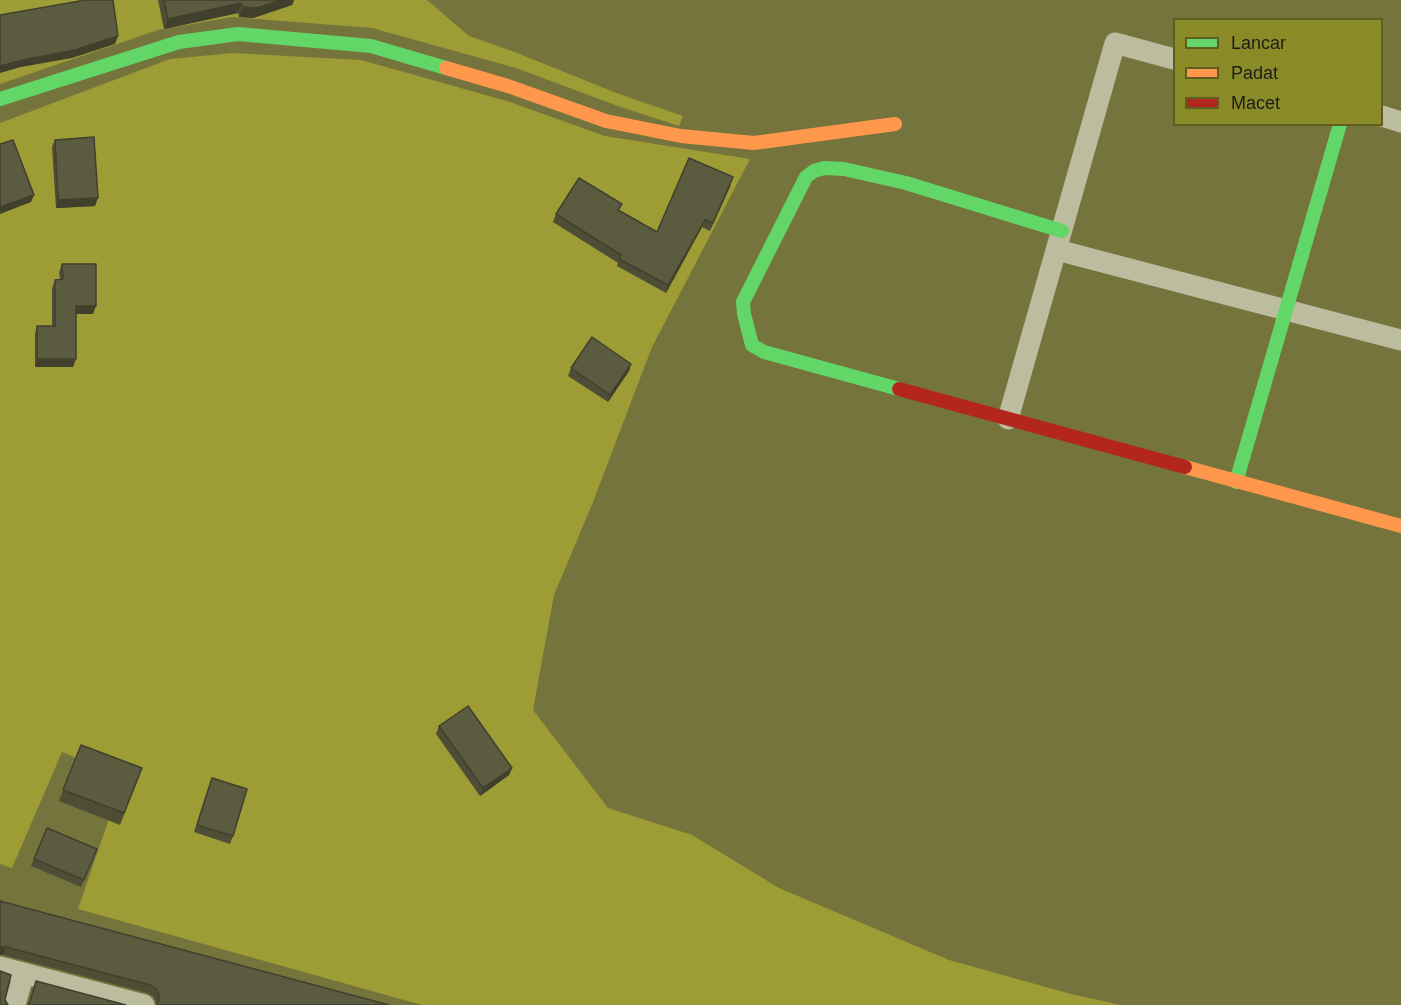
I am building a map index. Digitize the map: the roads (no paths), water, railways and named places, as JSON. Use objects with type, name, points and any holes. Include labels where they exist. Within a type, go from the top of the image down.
[{"type":"street","points":[[0,99],[179,42],[238,34],[371,46],[508,86],[606,121],[681,136],[754,143],[895,124]]},
{"type":"street","points":[[1008,419],[1115,43],[1173,59]]},
{"type":"street","points":[[1383,116],[1401,122]]},
{"type":"street","points":[[1236,482],[1339,126]]},
{"type":"street","points":[[1401,340],[1286,310],[1059,241],[906,183],[834,168],[821,169],[806,177],[743,302],[752,345],[764,352],[1401,526]]},
{"type":"street","points":[[0,967],[130,1003]]},
{"type":"street","points":[[15,1005],[24,973]]}]
